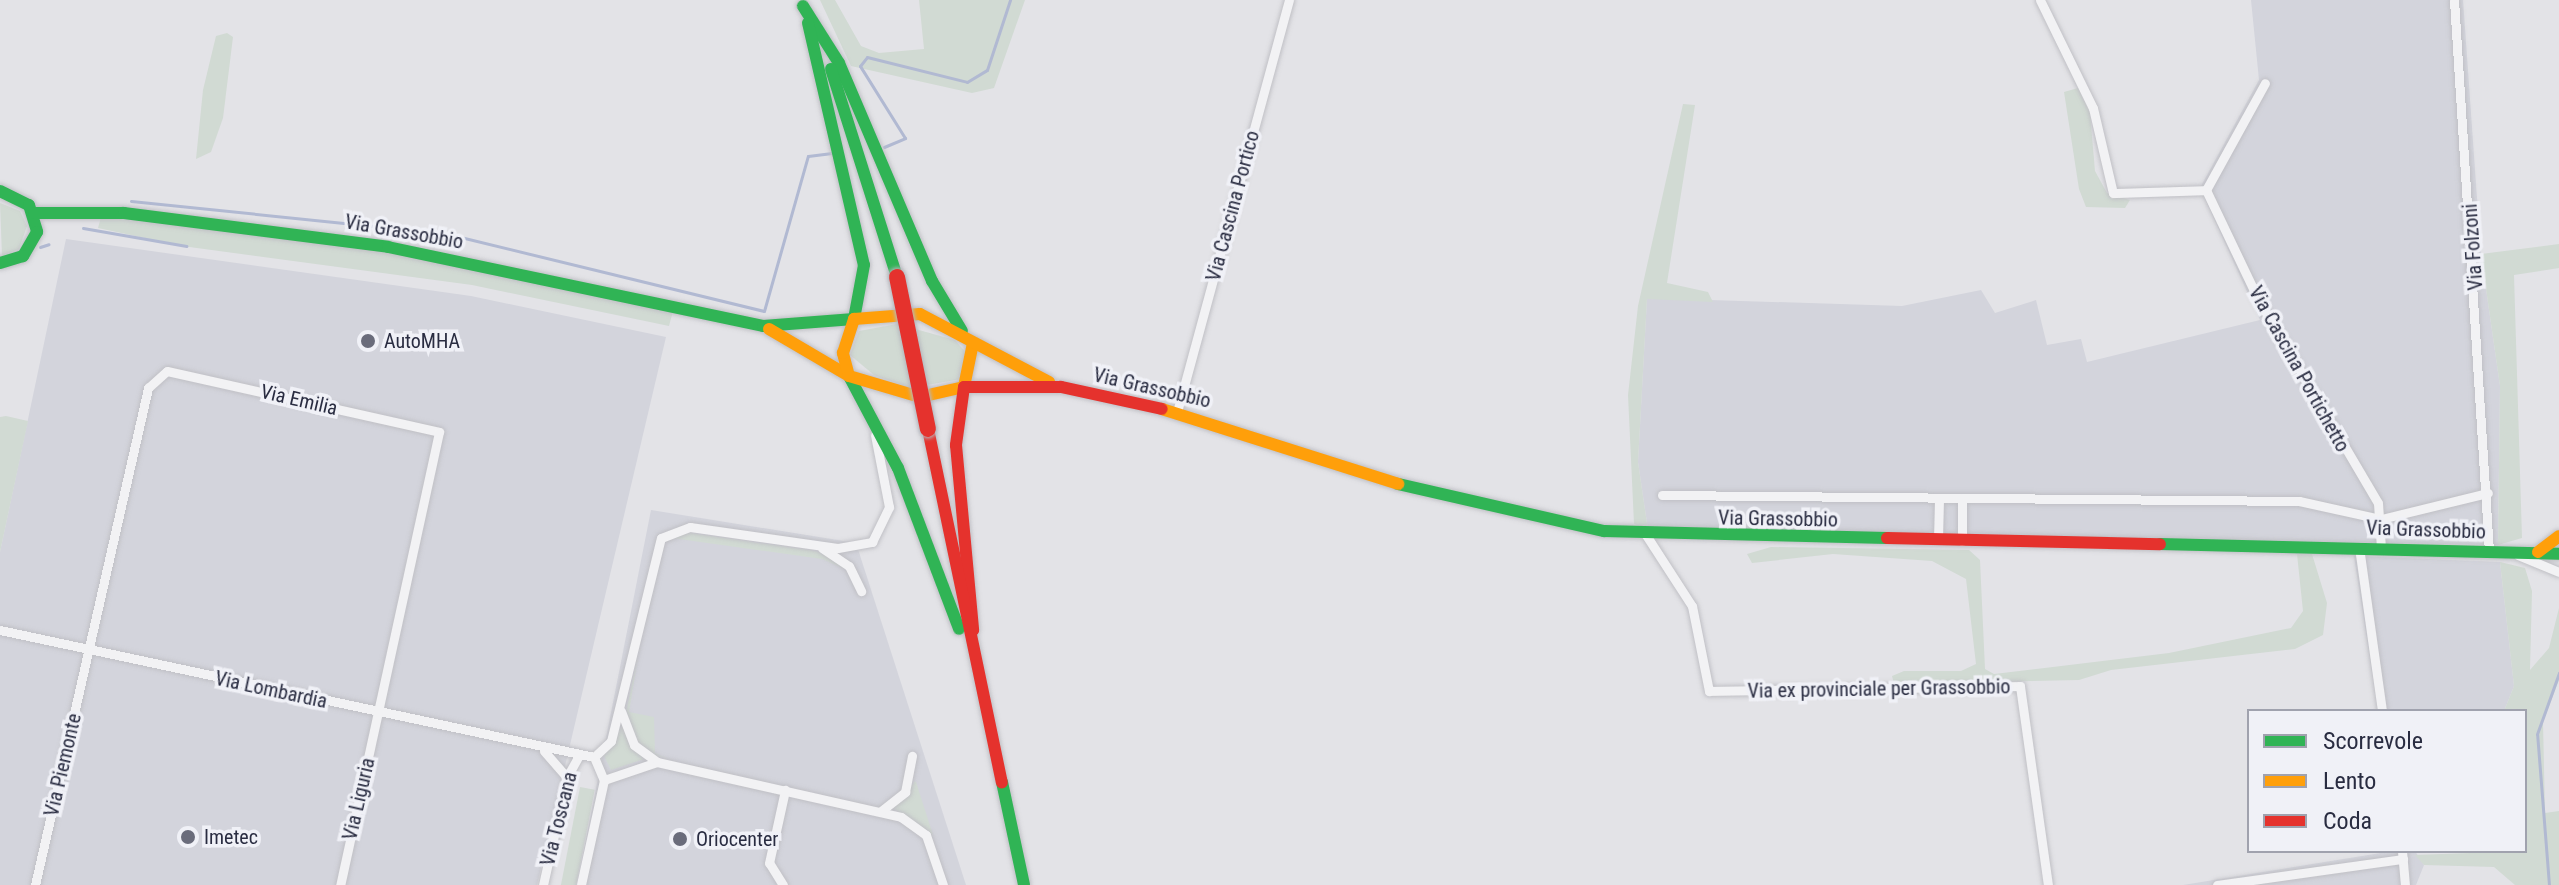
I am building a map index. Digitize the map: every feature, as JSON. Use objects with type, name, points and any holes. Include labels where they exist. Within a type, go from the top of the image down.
[{"type":"main road","points":[[802,3],[853,130],[897,277],[972,660],[1024,885]]},
{"type":"main road","points":[[802,3],[864,265],[854,319],[843,343],[849,376],[919,517],[972,660]]},
{"type":"main road","points":[[802,3],[839,63],[932,281],[967,337],[956,445],[974,581],[972,660]]},
{"type":"main road","points":[[0,191],[22,198],[34,213],[35,241]]},
{"type":"main road","name":"Via Grassobbio","points":[[34,213],[124,213],[388,247],[763,326],[920,314],[1061,387]]},
{"type":"main road","points":[[2,265],[67,215]]},
{"type":"main road","name":"Via Grassobbio","points":[[763,326],[849,376],[920,397],[964,387],[1061,387],[1177,412],[1506,515],[1646,535],[2359,547],[2559,554]]},
{"type":"main road","points":[[2538,552],[2559,536]]},
{"type":"street","name":"Via Cascina Portico","points":[[1177,412],[1289,0]]},
{"type":"street","points":[[2040,0],[2093,108],[2113,193],[2206,190],[2265,83]]},
{"type":"street","name":"Via Folzoni","points":[[2454,0],[2488,493],[2489,551]]},
{"type":"street","name":"Via Cascina Portichetto","points":[[2206,190],[2381,519],[2381,548]]},
{"type":"street","name":"Via Emilia","points":[[88,650],[148,388],[160,373],[172,371],[439,432],[379,713]]},
{"type":"street","points":[[581,885],[604,780],[594,757],[609,746],[621,707],[655,553],[668,531],[690,527],[854,548],[884,529],[889,507],[873,421]]},
{"type":"street","points":[[1662,495],[2299,501],[2381,519],[2488,493]]},
{"type":"street","points":[[1938,540],[1939,498]]},
{"type":"street","points":[[1962,498],[1962,541]]},
{"type":"street","name":"Via ex provinciale per Grassobbio","points":[[1646,535],[1692,606],[1709,691],[2020,686],[2048,885]]},
{"type":"street","points":[[816,544],[849,566],[861,591]]},
{"type":"street","points":[[2359,547],[2382,709]]},
{"type":"street","name":"Via Grassobbio","points":[[2515,552],[2559,572]]},
{"type":"street","name":"Via Lombardia","points":[[0,630],[542,749],[594,757]]},
{"type":"street","name":"Via Piemonte","points":[[37,883],[88,650]]},
{"type":"street","points":[[621,707],[634,745],[657,762]]},
{"type":"street","name":"Via Liguria","points":[[340,885],[379,713]]},
{"type":"street","points":[[542,749],[567,777]]},
{"type":"street","name":"Via Toscana","points":[[543,885],[567,777],[579,755]]},
{"type":"street","points":[[881,811],[905,792],[912,756]]},
{"type":"street","points":[[604,780],[626,767],[657,762],[881,811],[922,830],[943,885]]},
{"type":"street","points":[[783,885],[769,863],[785,790]]},
{"type":"street","points":[[2217,885],[2403,855],[2405,885]]},
{"type":"shaded area","points":[[820,0],[835,0],[861,46],[879,53],[924,49],[919,0],[1025,0],[994,88],[972,93],[851,66]]},
{"type":"shaded area","points":[[2251,0],[2463,0],[2481,254],[2500,386],[2498,545],[1648,530],[1638,462],[1647,298],[1902,306],[1981,290],[1995,313],[2036,300],[2047,345],[2081,339],[2087,362],[2260,320],[2200,188],[2259,80]]},
{"type":"shaded area","points":[[227,33],[233,37],[223,118],[211,152],[196,159],[203,90],[216,36]]},
{"type":"shaded area","points":[[2078,88],[2090,113],[2095,171],[2107,193],[2130,200],[2125,208],[2086,207],[2079,189],[2064,92]]},
{"type":"shaded area","points":[[1683,104],[1695,105],[1667,283],[1708,292],[1713,302],[1647,299],[1638,462],[1648,530],[1634,524],[1628,395],[1638,306]]},
{"type":"shaded area","points":[[0,203],[20,211],[27,226],[19,249],[2,256]]},
{"type":"shaded area","points":[[101,217],[384,248],[673,311],[669,326],[472,285],[182,246],[98,228]]},
{"type":"shaded area","points":[[66,239],[471,296],[666,337],[537,885],[0,885],[0,552]]},
{"type":"shaded area","points":[[2559,244],[2559,268],[2514,275],[2522,538],[2498,545],[2500,386],[2481,254]]},
{"type":"shaded area","points":[[897,324],[955,340],[968,355],[961,379],[910,388],[874,375],[850,355],[859,331]]},
{"type":"shaded area","points":[[0,417],[28,421],[0,552]]},
{"type":"shaded area","points":[[651,510],[856,543],[966,885],[577,885]]},
{"type":"shaded area","points":[[690,533],[815,551],[831,556],[847,570],[822,559],[672,538]]},
{"type":"shaded area","points":[[1771,547],[1969,550],[1980,560],[1985,669],[1994,674],[2169,653],[2291,628],[2303,611],[2297,554],[2312,554],[2327,603],[2323,635],[2295,649],[2111,670],[2079,680],[1894,684],[1892,676],[1904,671],[1961,671],[1976,664],[1966,579],[1932,561],[1833,554],[1752,563],[1747,554]]},
{"type":"shaded area","points":[[2354,556],[2500,562],[2514,686],[2505,709],[2378,709]]},
{"type":"shaded area","points":[[2500,562],[2525,568],[2532,591],[2530,670],[2549,648],[2559,608],[2559,680],[2543,722],[2545,813],[2559,811],[2559,885],[2515,885],[2494,867],[2424,865],[2415,855],[2527,853],[2527,709],[2505,709],[2514,686]]},
{"type":"shaded area","points":[[638,657],[629,712],[654,717],[655,753],[669,759],[651,753],[638,742],[626,711]]},
{"type":"shaded area","points":[[620,723],[644,759],[611,770],[604,756]]},
{"type":"shaded area","points":[[916,782],[933,835],[893,808]]},
{"type":"shaded area","points":[[580,787],[595,790],[576,885],[561,885]]},
{"type":"shaded area","points":[[2381,853],[2416,853],[2424,865],[2416,885],[2183,885]]},
{"type":"waterway","points":[[884,147],[905,138],[860,66],[867,57],[967,82],[987,70],[1010,0]]},
{"type":"waterway","points":[[131,201],[448,234],[764,311],[808,156],[834,153]]},
{"type":"waterway","points":[[83,228],[186,246]]},
{"type":"waterway","points":[[40,247],[49,244]]},
{"type":"waterway","points":[[2549,885],[2537,734],[2559,673]]},
{"type":"traffic: fast","points":[[803,6],[839,63],[932,281],[962,331]]},
{"type":"traffic: fast","points":[[808,23],[864,265],[854,319]]},
{"type":"traffic: fast","points":[[831,69],[897,277]]},
{"type":"traffic: fast","points":[[0,191],[29,205],[37,232],[23,256],[0,263]]},
{"type":"traffic: fast","points":[[34,213],[124,213],[388,247],[763,326],[854,319]]},
{"type":"traffic: fast","points":[[849,376],[898,468],[959,629]]},
{"type":"traffic: fast","points":[[1398,484],[1604,531],[1887,538]]},
{"type":"traffic: fast","points":[[2160,544],[2559,554]]},
{"type":"traffic: fast","points":[[1002,782],[1024,885]]},
{"type":"traffic: slow","points":[[973,343],[964,387],[920,397],[849,376],[843,353],[854,319],[920,314],[1049,382]]},
{"type":"traffic: slow","points":[[769,329],[849,376]]},
{"type":"traffic: slow","points":[[1162,409],[1398,484]]},
{"type":"traffic: slow","points":[[2538,552],[2559,536]]},
{"type":"traffic: jam","points":[[897,277],[928,429]]},
{"type":"traffic: jam","points":[[964,387],[1061,387],[1162,409]]},
{"type":"traffic: jam","points":[[964,387],[956,445],[973,630]]},
{"type":"traffic: jam","points":[[928,429],[1002,782]]},
{"type":"traffic: jam","points":[[1887,538],[2160,544]]},
{"type":"place","name":"AutoMHA","points":[[368,341]]},
{"type":"place","name":"Imetec","points":[[188,837]]},
{"type":"place","name":"Oriocenter","points":[[680,839]]}]
